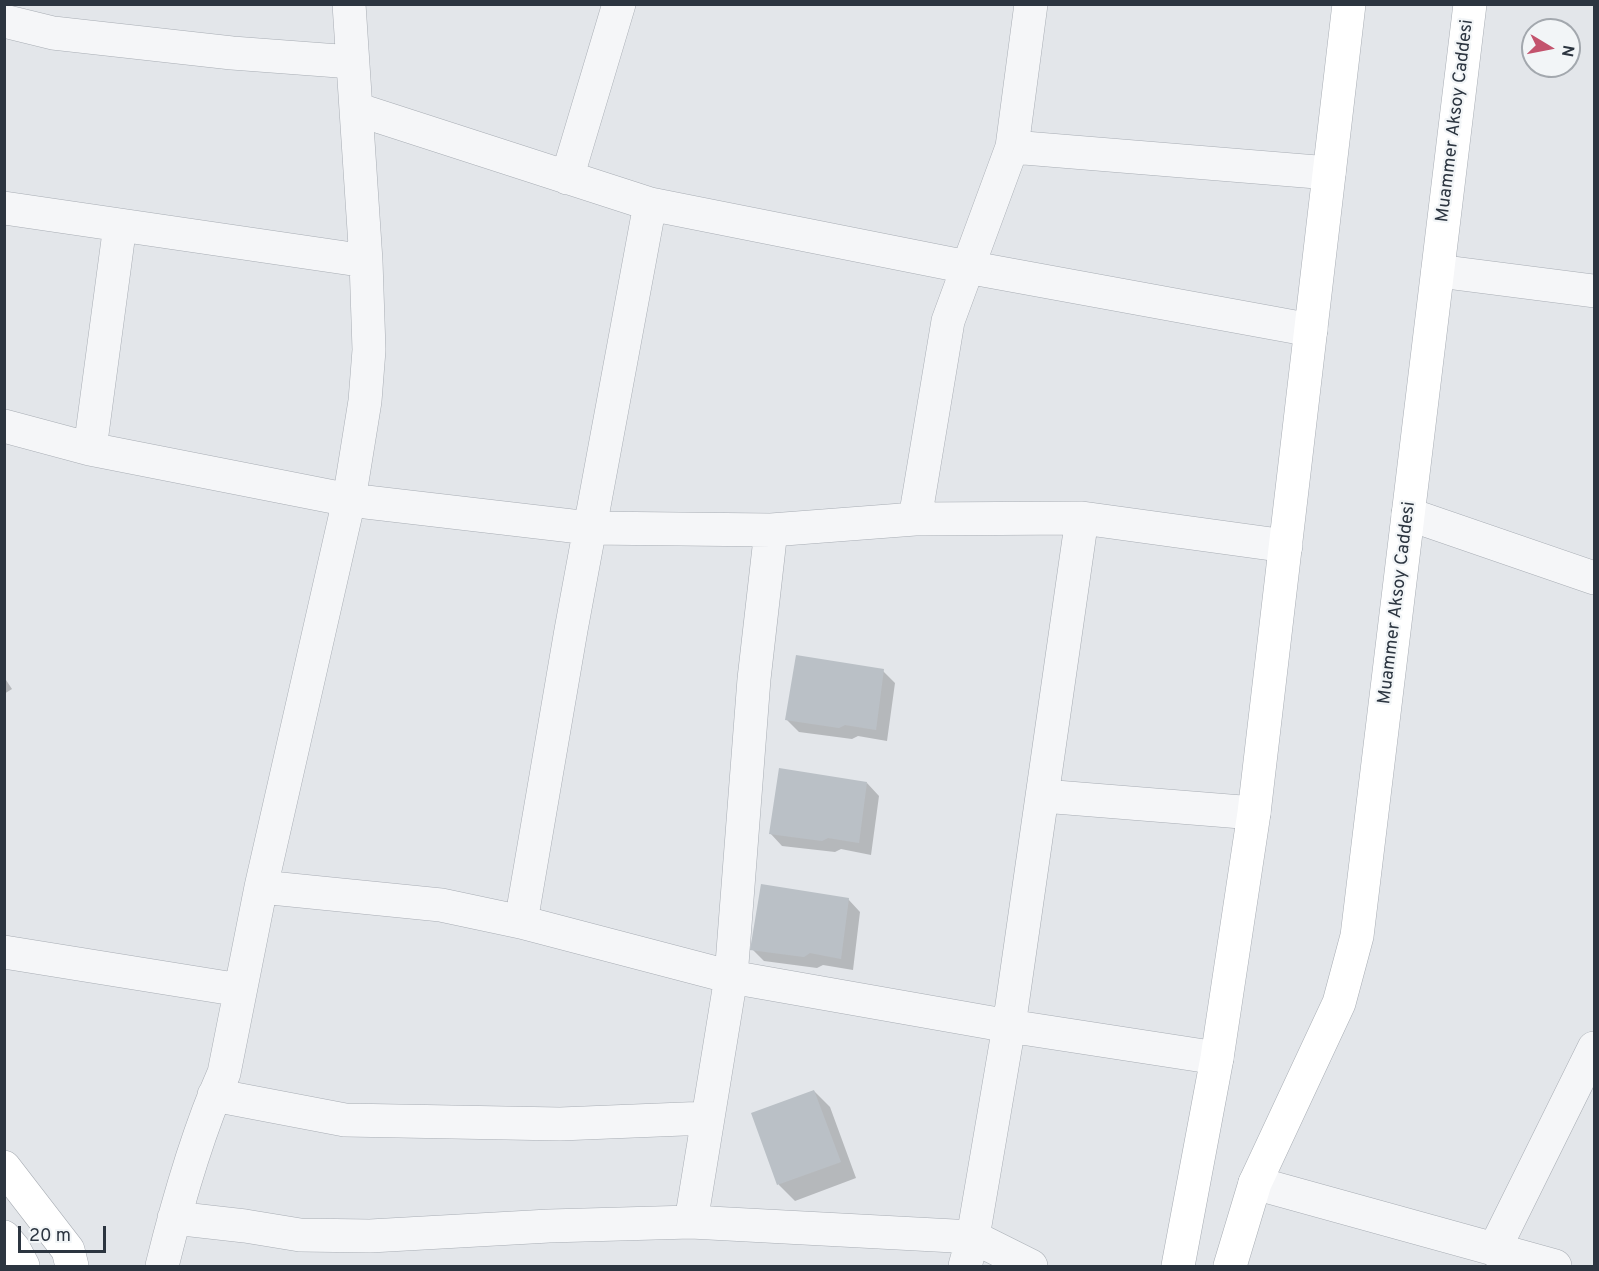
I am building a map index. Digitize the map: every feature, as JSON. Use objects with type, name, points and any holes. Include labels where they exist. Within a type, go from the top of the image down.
[{"type":"main road","points":[[1178,1266],[1217,1058],[1254,813],[1349,4]]},
{"type":"main road","name":"Muammer Aksoy Caddesi","points":[[1230,1266],[1255,1183],[1339,1003],[1357,936],[1470,4]]},
{"type":"main road","points":[[4,1167],[68,1250],[72,1266]]},
{"type":"main road","points":[[4,1237],[14,1249],[22,1266]]},
{"type":"street","points":[[162,1266],[174,1218],[214,1095],[224,1073],[261,886],[350,500],[365,402],[369,350],[366,261],[349,4]]},
{"type":"street","points":[[567,178],[619,4]]},
{"type":"street","points":[[915,519],[948,321],[1012,147],[1031,4]]},
{"type":"street","points":[[4,21],[53,33],[232,53],[352,62]]},
{"type":"street","points":[[356,109],[650,204],[967,267],[1311,330]]},
{"type":"street","points":[[1012,147],[1329,173]]},
{"type":"street","points":[[521,922],[589,528],[650,204]]},
{"type":"street","points":[[4,208],[366,261]]},
{"type":"street","points":[[90,449],[120,225]]},
{"type":"street","points":[[1438,271],[1594,291]]},
{"type":"street","points":[[4,426],[90,449],[350,500],[589,528],[771,530],[915,519],[1082,518],[1286,546]]},
{"type":"street","points":[[1408,514],[1594,578]]},
{"type":"street","points":[[969,1252],[1009,1026],[1082,518]]},
{"type":"street","points":[[691,1222],[731,977],[754,679],[771,530]]},
{"type":"street","points":[[1043,795],[1254,813]]},
{"type":"street","points":[[261,886],[441,906],[521,922],[731,977],[1009,1026],[1217,1058]]},
{"type":"street","points":[[4,952],[240,990]]},
{"type":"street","points":[[1494,1250],[1594,1048]]},
{"type":"street","points":[[214,1095],[345,1120],[560,1124],[708,1118]]},
{"type":"street","points":[[1255,1183],[1555,1266]]},
{"type":"street","points":[[174,1218],[245,1226],[300,1236],[370,1236],[549,1226],[691,1222],[969,1252],[1031,1266]]},
{"type":"building","points":[[796,655],[884,669],[876,730],[845,725],[839,728],[785,720]]},
{"type":"building","points":[[779,768],[867,782],[859,843],[828,838],[822,841],[769,834]]},
{"type":"building","points":[[761,884],[849,898],[841,959],[810,953],[804,957],[750,950]]},
{"type":"building","points":[[814,1090],[841,1162],[777,1185],[751,1113]]}]
